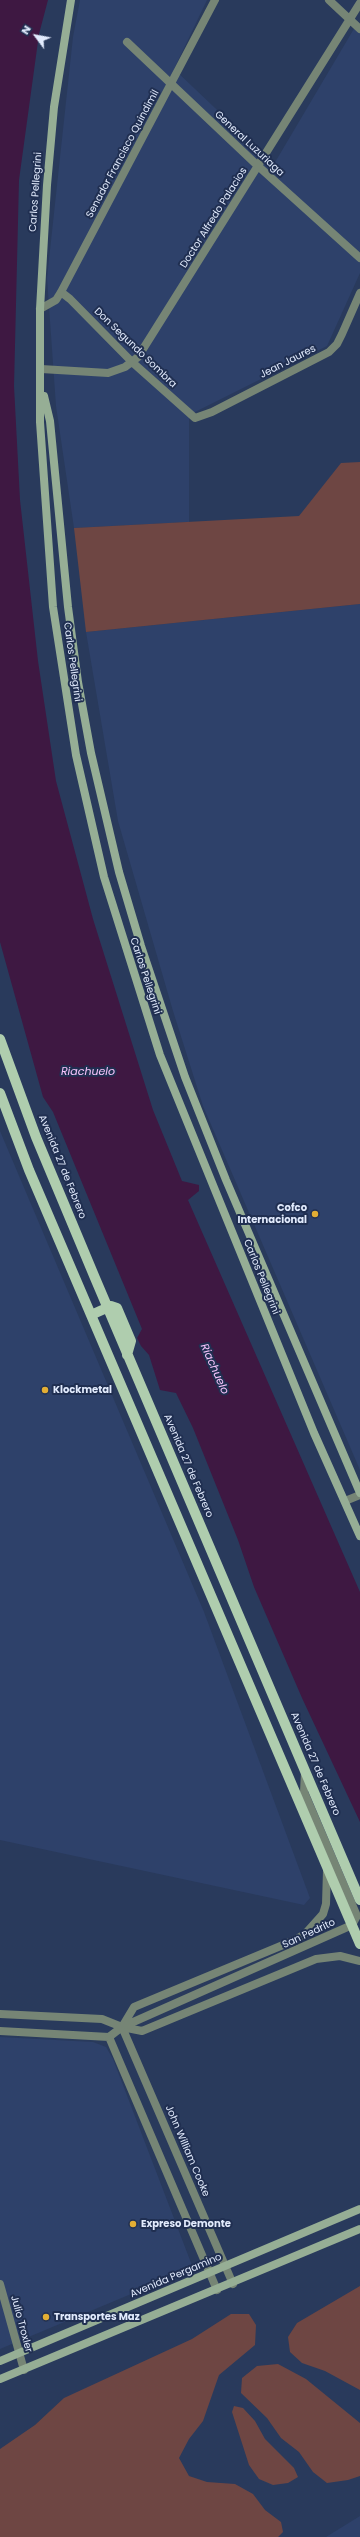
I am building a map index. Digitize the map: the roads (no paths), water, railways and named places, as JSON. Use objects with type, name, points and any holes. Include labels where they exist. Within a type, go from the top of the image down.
[{"type":"main road","name":"Carlos Pellegrini","points":[[72,0],[50,149],[40,309],[40,369],[42,388],[50,421],[68,607],[78,682],[91,753],[118,872],[152,981],[186,1077],[226,1180],[360,1494]]},
{"type":"main road","name":"Carlos Pellegrini","points":[[42,388],[40,422],[42,467],[54,607],[76,755],[102,871],[160,1055],[360,1536]]},
{"type":"main road","name":"Avenida 27 de Febrero","points":[[0,1039],[36,1137],[107,1308],[114,1306],[117,1308],[131,1341],[128,1356],[360,1900]]},
{"type":"main road","points":[[0,1093],[29,1170],[327,1870],[360,1944]]},
{"type":"main road","points":[[91,1315],[107,1308]]},
{"type":"main road","name":"Avenida Pergamino","points":[[0,2361],[360,2209]]},
{"type":"main road","points":[[0,2379],[233,2284],[360,2229]]},
{"type":"street","name":"Senador Francisco Quindimil","points":[[40,309],[56,300],[61,292],[215,0]]},
{"type":"street","points":[[329,0],[360,29]]},
{"type":"street","name":"Doctor Alfredo Palacios","points":[[40,369],[108,372],[132,362],[145,348],[360,3]]},
{"type":"street","name":"General Luzuriaga","points":[[127,42],[258,166],[360,258]]},
{"type":"street","name":"Don Segundo Sombra","points":[[61,292],[70,298],[132,362],[195,418]]},
{"type":"street","name":"Jean Jaures","points":[[195,418],[212,412],[329,352],[337,344],[360,293]]},
{"type":"street","points":[[345,1501],[360,1494]]},
{"type":"street","name":"San Pedrito","points":[[109,2037],[122,2027],[352,1925],[357,1916],[304,1792],[305,1772]]},
{"type":"street","name":"San Pedrito","points":[[122,2027],[134,2007],[295,1940],[306,1933],[323,1914],[326,1904],[327,1870]]},
{"type":"street","points":[[0,2014],[102,2019],[122,2027],[142,2031],[316,1959],[340,1956],[360,1961]]},
{"type":"street","name":"John William Cooke","points":[[122,2027],[233,2284]]},
{"type":"street","points":[[0,2031],[109,2037],[218,2290]]},
{"type":"street","name":"Julio Troxler","points":[[0,2284],[24,2370]]},
{"type":"water","name":"Riachuelo","points":[[0,0],[48,0],[39,34],[19,180],[14,386],[20,500],[38,661],[56,781],[93,919],[153,1110],[182,1181],[199,1185],[199,1191],[188,1200],[360,1592],[360,1822],[302,1698],[254,1587],[238,1540],[193,1428],[176,1393],[160,1390],[149,1355],[141,1346],[137,1338],[142,1329],[53,1112],[43,1097],[0,942]]},
{"type":"place","name":"Cofco Internacional","points":[[315,1214]]},
{"type":"place","name":"Klockmetal","points":[[45,1390]]},
{"type":"place","name":"Expreso Demonte","points":[[133,2224]]},
{"type":"place","name":"Transportes Maz","points":[[46,2317]]}]
